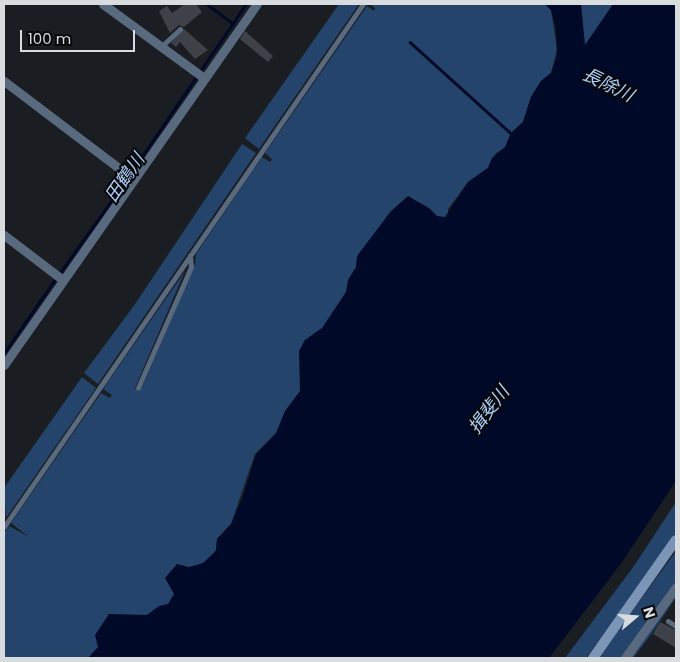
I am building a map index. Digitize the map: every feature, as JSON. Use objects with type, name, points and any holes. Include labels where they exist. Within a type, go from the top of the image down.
[{"type":"main road","points":[[593,658],[676,540]]},
{"type":"street","points":[[103,4],[200,76]]},
{"type":"street","points":[[4,365],[130,176],[200,76],[257,4]]},
{"type":"street","points":[[4,81],[130,176]]},
{"type":"street","points":[[4,235],[62,279]]},
{"type":"street","points":[[625,658],[676,587]]},
{"type":"lane","points":[[4,527],[363,4]]},
{"type":"lane","points":[[160,47],[180,29]]},
{"type":"lane","points":[[138,388],[191,267],[190,254]]},
{"type":"lane","points":[[668,621],[676,626]]},
{"type":"shaded area","points":[[339,4],[359,4],[259,149],[245,138]]},
{"type":"shaded area","points":[[370,4],[545,4],[551,10],[557,49],[551,73],[541,81],[531,97],[523,122],[511,133],[505,148],[496,153],[488,168],[468,182],[448,209],[448,215],[411,248],[276,433],[255,454],[231,524],[217,539],[216,550],[181,595],[103,658],[4,658],[4,533],[9,526],[29,537],[11,523],[101,393],[110,398],[112,395],[103,389],[185,271],[135,388],[139,391],[195,264],[196,254],[262,157],[270,162],[272,159],[265,153],[367,6],[374,11],[375,8]]},
{"type":"shaded area","points":[[579,4],[619,4],[591,50],[578,39]]},
{"type":"shaded area","points":[[242,144],[256,153],[98,384],[84,373],[133,307]]},
{"type":"shaded area","points":[[82,377],[96,388],[6,518],[4,488]]},
{"type":"shaded area","points":[[676,502],[676,533],[651,570],[586,658],[565,658],[634,566]]},
{"type":"shaded area","points":[[676,551],[676,583],[622,658],[598,658]]},
{"type":"shaded area","points":[[676,590],[676,597],[652,633],[633,658],[628,658]]},
{"type":"water","points":[[545,4],[581,4],[585,45],[613,4],[676,4],[676,481],[620,565],[549,658],[88,658],[98,647],[95,635],[109,614],[147,615],[159,606],[168,604],[174,594],[165,578],[177,564],[189,567],[203,563],[216,551],[217,539],[231,524],[243,496],[256,454],[276,433],[285,411],[300,391],[299,351],[305,340],[322,328],[346,292],[348,280],[356,267],[357,256],[391,211],[408,196],[429,208],[437,216],[445,217],[468,182],[488,168],[492,158],[505,147],[511,133],[523,122],[531,97],[541,81],[551,73],[557,56],[556,29],[551,10]]},
{"type":"building","points":[[185,4],[196,4],[202,12],[184,27],[179,25],[170,33],[159,11],[167,6],[172,13]]},
{"type":"building","points":[[184,29],[208,50],[195,59],[180,42],[176,47],[171,43]]},
{"type":"building","points":[[245,31],[273,56],[268,62],[240,39]]},
{"type":"building","points":[[660,622],[676,630],[676,648],[653,634]]},
{"type":"waterway","points":[[207,4],[232,23]]},
{"type":"waterway","name":"田鶴川","points":[[130,174],[246,4]]},
{"type":"waterway","points":[[410,42],[513,135]]},
{"type":"waterway","name":"田鶴川","points":[[59,274],[127,179]]},
{"type":"waterway","name":"田鶴川","points":[[4,353],[56,278]]},
{"type":"water label","name":"長除川","points":[[608,85]]},
{"type":"water label","name":"揖斐川","points":[[489,410]]}]
